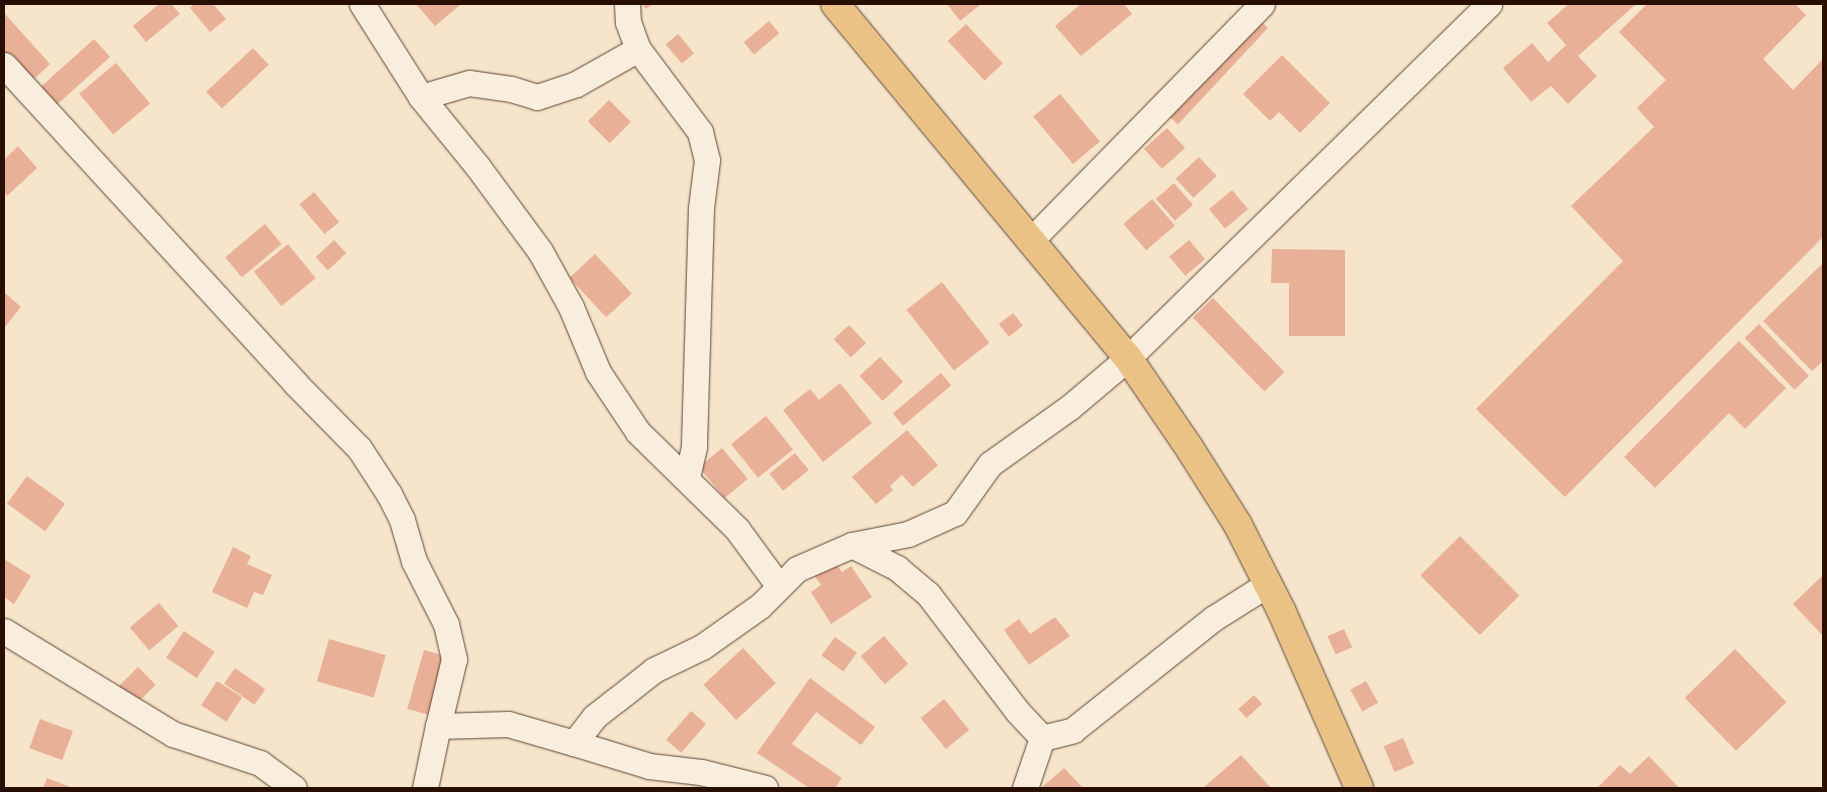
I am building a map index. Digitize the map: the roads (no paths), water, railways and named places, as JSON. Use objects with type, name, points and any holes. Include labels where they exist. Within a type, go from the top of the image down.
[{"type":"main road","points":[[835,4],[1128,358],[1238,525],[1268,584],[1359,788]]},
{"type":"street","points":[[362,4],[421,98],[478,166],[540,251],[571,307],[598,372],[638,432],[737,529],[778,585]]},
{"type":"street","points":[[627,4],[628,22],[638,49],[700,132],[707,160],[701,208],[694,447],[687,478]]},
{"type":"street","points":[[1031,240],[1262,4]]},
{"type":"street","points":[[574,743],[594,717],[638,682],[654,670],[702,647],[760,606],[778,585],[797,569],[852,544],[908,534],[955,513],[990,464],[1070,407],[1128,358],[1489,4]]},
{"type":"street","points":[[421,98],[469,83],[511,88],[537,97],[576,84],[638,49]]},
{"type":"street","points":[[4,65],[296,384],[359,448],[389,494],[402,520],[414,561],[446,624],[454,659],[425,788]]},
{"type":"street","points":[[852,544],[897,568],[928,594],[1018,712],[1042,738]]},
{"type":"street","points":[[1042,738],[1073,730],[1214,618],[1268,584]]},
{"type":"street","points":[[4,631],[173,734],[260,763],[294,788]]},
{"type":"street","points":[[438,726],[508,724],[649,766],[701,772],[765,788]]},
{"type":"street","points":[[1025,788],[1042,738]]}]
